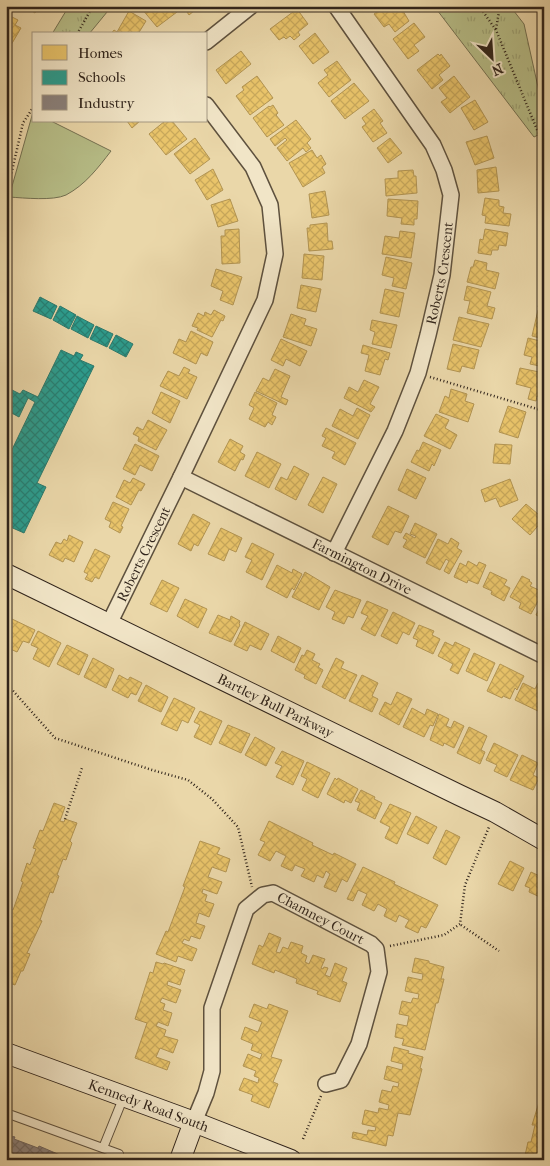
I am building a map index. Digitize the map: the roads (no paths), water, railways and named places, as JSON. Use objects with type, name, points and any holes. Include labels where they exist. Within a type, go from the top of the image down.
[{"type":"street","points":[[208,40],[251,6]]},
{"type":"street","name":"Roberts Crescent","points":[[334,553],[395,431],[418,373],[442,275],[451,195],[444,170],[433,145],[336,6]]},
{"type":"street","name":"Roberts Crescent","points":[[109,624],[265,300],[275,254],[270,205],[254,167],[208,108]]},
{"type":"street","name":"Farmington Drive","points":[[181,477],[544,656]]},
{"type":"street","name":"Bartley Bull Parkway","points":[[6,574],[495,812],[544,840]]},
{"type":"street","name":"Chamney Court","points":[[194,1122],[206,1093],[212,1071],[212,1008],[246,910],[263,895],[273,893],[371,944],[376,949],[379,972],[360,1044],[341,1080],[326,1084]]},
{"type":"street","name":"Kennedy Road South","points":[[6,1053],[291,1160]]},
{"type":"street","points":[[180,1160],[194,1122]]},
{"type":"lane","points":[[103,1148],[124,1096]]},
{"type":"lane","points":[[6,1113],[119,1154]]}]
